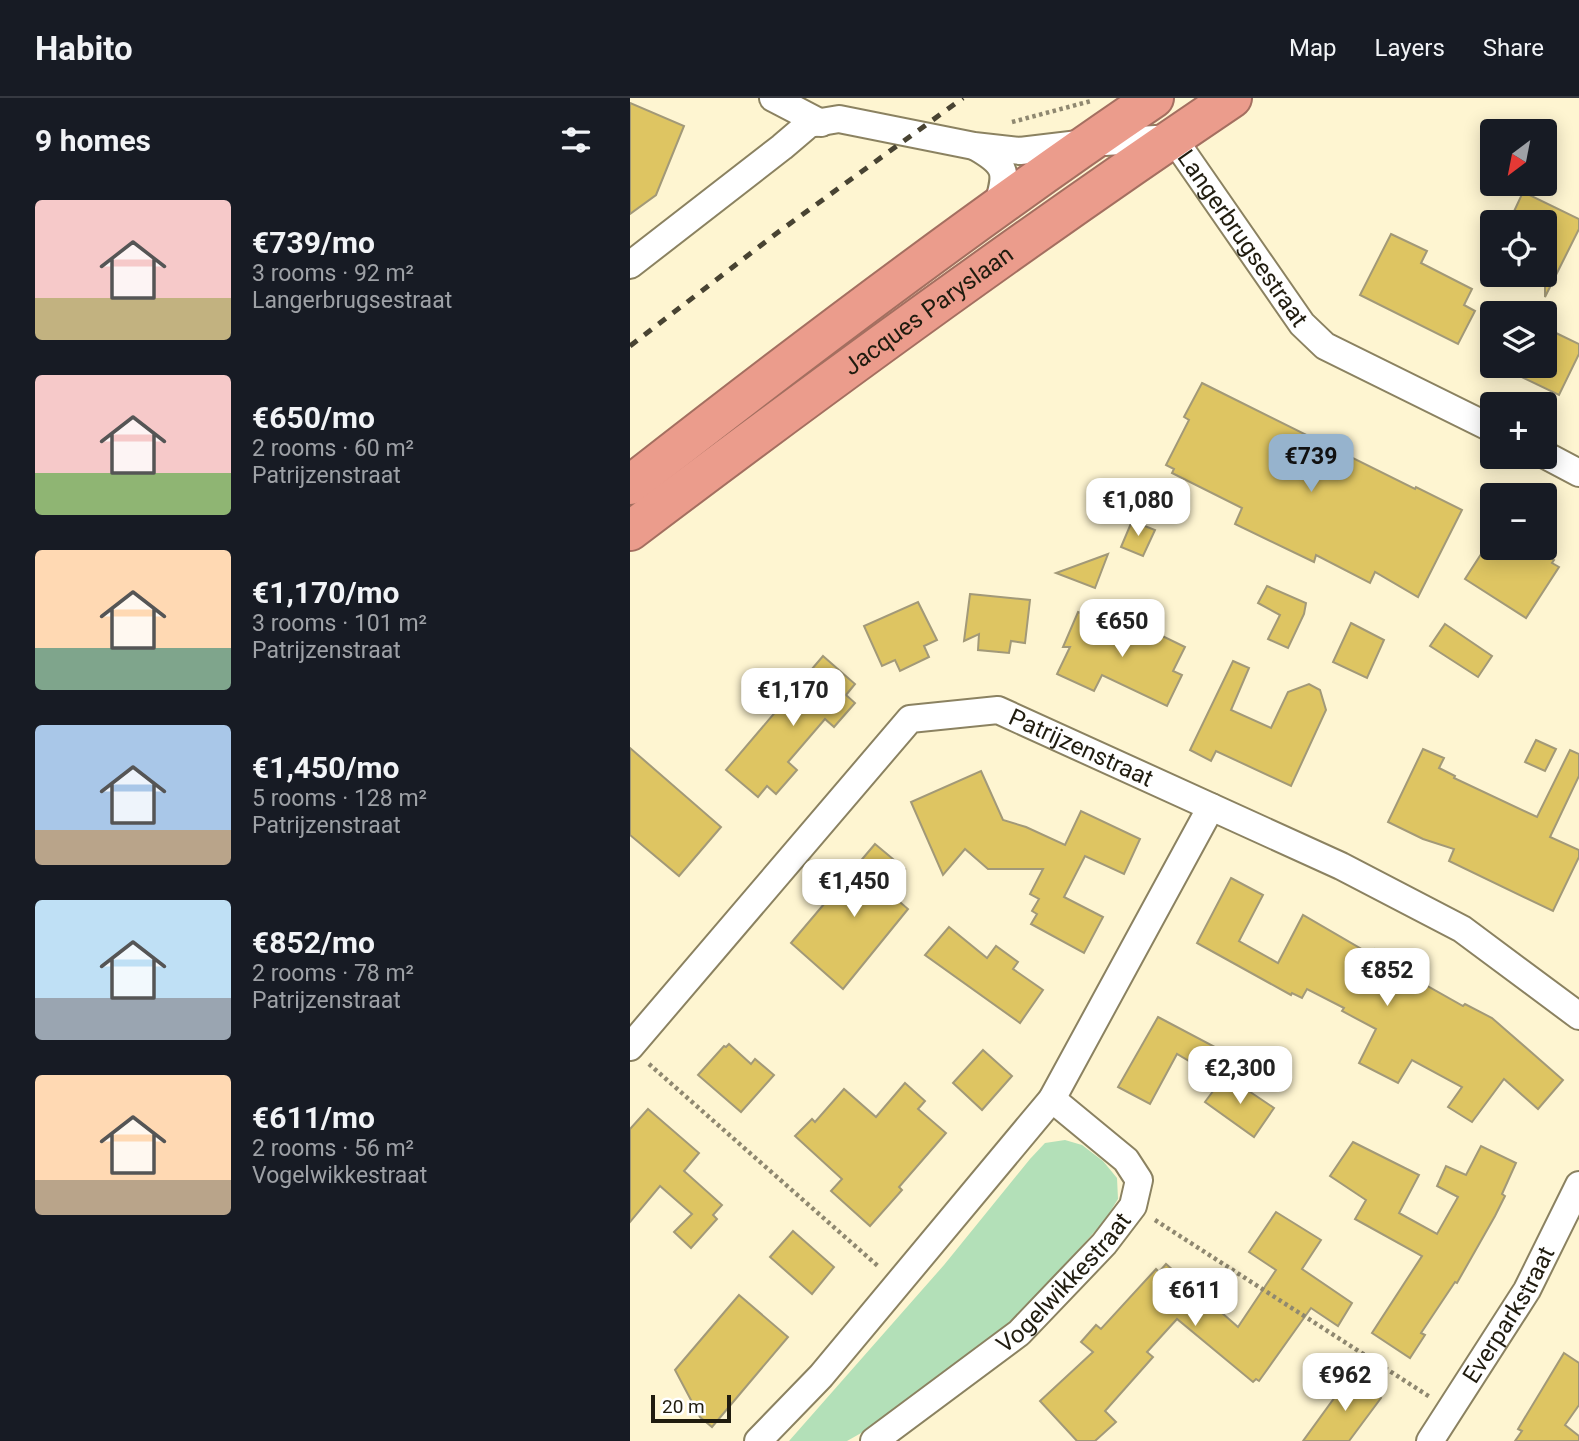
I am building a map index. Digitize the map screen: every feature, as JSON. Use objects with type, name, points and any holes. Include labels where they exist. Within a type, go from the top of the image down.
[{"type":"highway","name":"Jacques Paryslaan","points":[[630,485],[785,363],[1087,143],[1154,98]]},
{"type":"highway","name":"Jacques Paryslaan","points":[[630,531],[937,302],[1232,98]]},
{"type":"street","name":"Langerbrugsestraat","points":[[773,98],[821,123],[839,119],[974,146],[1020,151],[1087,143],[1173,138],[1302,324],[1325,346],[1480,423]]},
{"type":"street","points":[[630,265],[782,148],[809,124],[821,123]]},
{"type":"street","points":[[974,146],[996,159],[1003,172],[1004,184],[997,208]]},
{"type":"street","points":[[1557,462],[1579,473]]},
{"type":"street","name":"Patrijzenstraat","points":[[630,1047],[911,719],[998,710],[1341,866],[1462,929],[1579,1016]]},
{"type":"street","points":[[758,1441],[821,1376],[1052,1100],[1211,807]]},
{"type":"street","name":"Vogelwikkestraat","points":[[874,1441],[1018,1333],[1104,1244],[1133,1206],[1139,1180],[1126,1160],[1052,1100]]},
{"type":"street","name":"Everparkstraat","points":[[1430,1441],[1527,1290],[1579,1185]]},
{"type":"path","points":[[1003,124],[1098,98]]},
{"type":"path","points":[[630,1047],[898,1284]]},
{"type":"path","points":[[1133,1206],[1451,1411]]},
{"type":"green space","points":[[1065,1140],[1082,1145],[1103,1161],[1117,1178],[1118,1199],[1105,1220],[1065,1265],[1024,1309],[949,1374],[870,1428],[847,1441],[789,1441],[944,1265],[1030,1159],[1045,1143]]},
{"type":"building","points":[[630,103],[684,126],[656,195],[630,214]]},
{"type":"building","points":[[1521,196],[1531,196],[1579,219],[1579,229],[1557,273],[1557,210],[1515,210]]},
{"type":"building","points":[[1391,234],[1427,251],[1421,263],[1472,289],[1464,305],[1475,311],[1458,344],[1360,295]]},
{"type":"building","points":[[1557,333],[1579,344],[1579,354],[1559,395],[1524,378],[1557,378]]},
{"type":"building","points":[[1202,383],[1462,510],[1418,597],[1375,572],[1370,583],[1316,555],[1314,562],[1235,524],[1242,508],[1172,473],[1174,469],[1166,465],[1189,420],[1184,417]]},
{"type":"building","points":[[1132,521],[1155,530],[1143,556],[1121,547]]},
{"type":"building","points":[[1108,554],[1095,588],[1056,573]]},
{"type":"building","points":[[1480,556],[1480,560],[1554,560],[1552,563],[1559,567],[1526,618],[1465,579]]},
{"type":"building","points":[[1267,586],[1306,603],[1304,614],[1288,648],[1268,639],[1280,615],[1258,603]]},
{"type":"building","points":[[970,594],[1030,600],[1025,643],[1011,641],[1009,653],[978,650],[979,634],[964,641]]},
{"type":"building","points":[[918,602],[937,640],[924,646],[929,657],[900,671],[895,660],[882,666],[864,626]]},
{"type":"building","points":[[1078,612],[1137,640],[1144,627],[1185,647],[1173,671],[1182,675],[1167,706],[1102,675],[1094,691],[1057,674],[1070,647],[1063,647]]},
{"type":"building","points":[[1351,623],[1384,640],[1367,678],[1333,662]]},
{"type":"building","points":[[1445,624],[1492,656],[1478,677],[1430,646]]},
{"type":"building","points":[[823,656],[855,684],[846,695],[855,703],[834,727],[825,719],[788,762],[797,770],[776,794],[767,786],[758,797],[726,770]]},
{"type":"building","points":[[1233,661],[1249,668],[1231,710],[1271,728],[1288,692],[1309,684],[1320,690],[1326,710],[1291,786],[1216,751],[1211,761],[1190,750]]},
{"type":"building","points":[[1536,740],[1556,749],[1545,771],[1525,762]]},
{"type":"building","points":[[630,748],[721,827],[679,876],[630,835]]},
{"type":"building","points":[[1423,749],[1444,758],[1439,768],[1455,776],[1454,778],[1537,817],[1570,750],[1579,754],[1579,776],[1550,837],[1579,850],[1579,857],[1553,911],[1449,861],[1454,849],[1423,839],[1388,822]]},
{"type":"building","points":[[981,771],[1003,820],[1026,827],[1065,845],[1081,811],[1140,839],[1124,874],[1085,856],[1064,897],[1103,917],[1084,953],[1031,924],[1037,914],[1032,911],[1039,899],[1030,894],[1043,869],[988,869],[965,849],[943,875],[911,802]]},
{"type":"building","points":[[875,844],[905,869],[886,890],[908,909],[843,989],[791,943]]},
{"type":"building","points":[[1231,878],[1263,895],[1239,941],[1278,963],[1303,915],[1372,955],[1375,949],[1421,973],[1417,980],[1463,1006],[1465,1004],[1492,1018],[1563,1080],[1538,1109],[1504,1079],[1472,1122],[1448,1107],[1462,1087],[1412,1060],[1398,1083],[1359,1063],[1376,1029],[1342,1011],[1344,1008],[1307,989],[1302,998],[1292,993],[1291,995],[1197,943]]},
{"type":"building","points":[[949,927],[987,958],[996,946],[1018,962],[1013,969],[1043,990],[1020,1023],[925,955]]},
{"type":"building","points":[[1158,1017],[1215,1047],[1199,1067],[1177,1054],[1150,1104],[1118,1087]]},
{"type":"building","points":[[729,1044],[751,1064],[755,1059],[774,1075],[741,1112],[698,1075],[724,1046]]},
{"type":"building","points":[[983,1050],[1012,1076],[982,1110],[953,1083]]},
{"type":"building","points":[[1225,1075],[1274,1108],[1254,1137],[1205,1102]]},
{"type":"building","points":[[905,1083],[925,1101],[918,1109],[946,1133],[899,1187],[902,1190],[870,1226],[831,1191],[842,1179],[795,1136],[812,1119],[815,1122],[844,1089],[876,1117]]},
{"type":"building","points":[[648,1109],[699,1153],[684,1171],[722,1205],[713,1215],[717,1219],[691,1248],[674,1232],[692,1214],[660,1186],[630,1222],[630,1129]]},
{"type":"building","points":[[1353,1142],[1419,1175],[1399,1213],[1437,1234],[1458,1197],[1437,1186],[1446,1166],[1466,1175],[1481,1146],[1516,1163],[1495,1216],[1457,1283],[1455,1282],[1421,1333],[1425,1335],[1410,1358],[1372,1333],[1422,1256],[1355,1219],[1366,1200],[1330,1176]]},
{"type":"building","points":[[1276,1212],[1321,1240],[1302,1269],[1352,1303],[1338,1326],[1311,1308],[1259,1381],[1256,1379],[1253,1382],[1177,1319],[1147,1352],[1153,1357],[1105,1411],[1116,1422],[1095,1441],[1077,1441],[1040,1401],[1093,1352],[1081,1342],[1096,1325],[1101,1329],[1156,1269],[1159,1272],[1166,1264],[1238,1327],[1276,1270],[1249,1252]]},
{"type":"building","points":[[793,1231],[834,1267],[812,1294],[770,1257]]},
{"type":"building","points":[[739,1295],[788,1337],[712,1427],[700,1417],[675,1370]]},
{"type":"building","points":[[1564,1353],[1579,1363],[1579,1405],[1565,1425],[1579,1436],[1579,1441],[1515,1441],[1522,1431],[1518,1429]]},
{"type":"building","points":[[1351,1375],[1381,1398],[1349,1441],[1303,1441]]},
{"type":"railway","points":[[630,346],[777,233],[963,98]]}]
